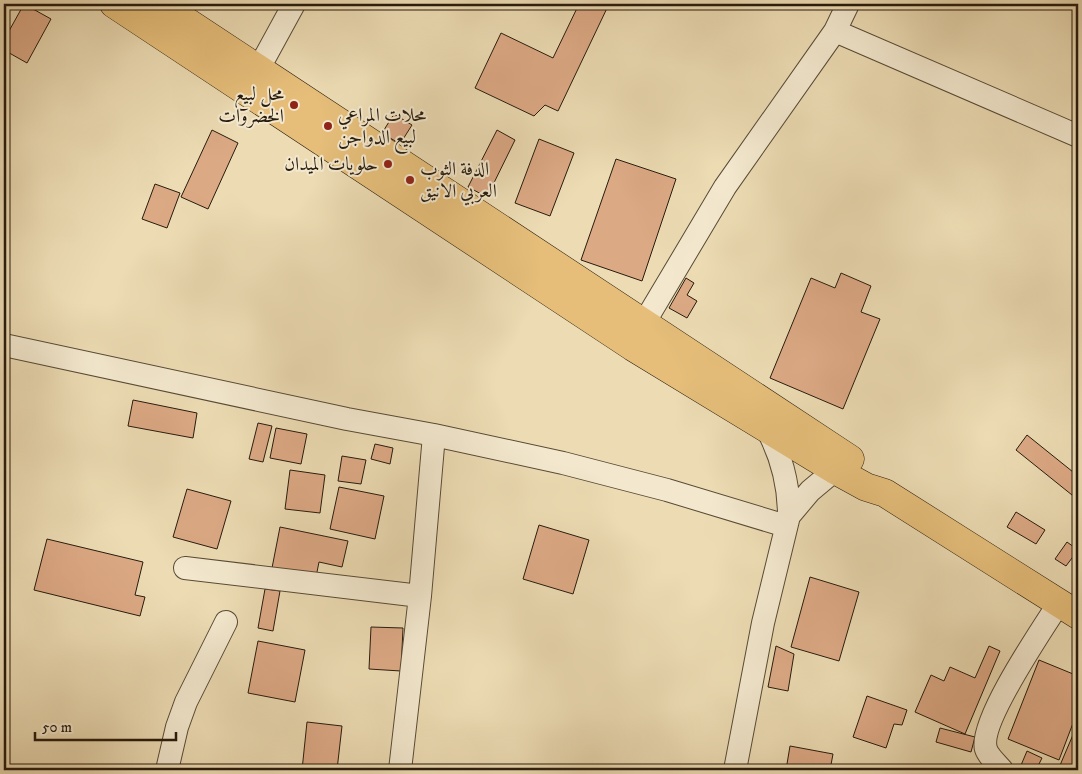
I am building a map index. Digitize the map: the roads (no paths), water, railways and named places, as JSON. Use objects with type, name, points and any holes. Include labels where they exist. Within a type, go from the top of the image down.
[{"type":"highway","points":[[114,4],[455,213],[644,323],[842,453],[870,476],[885,493]]},
{"type":"highway","points":[[160,4],[259,68],[633,347],[835,470],[866,487],[885,493],[1069,609]]},
{"type":"street","points":[[259,68],[294,4]]},
{"type":"street","points":[[633,347],[644,323],[725,188],[835,31],[848,4]]},
{"type":"street","points":[[835,31],[1078,136]]},
{"type":"street","points":[[4,345],[347,419],[434,435],[615,476],[787,521]]},
{"type":"street","points":[[735,770],[763,623],[787,521],[789,501],[780,457],[767,429]]},
{"type":"street","points":[[400,770],[420,596],[434,435]]},
{"type":"street","points":[[787,521],[810,491],[835,470]]},
{"type":"street","points":[[185,568],[420,596]]},
{"type":"street","points":[[1002,770],[986,750],[985,736],[1009,680],[1069,609]]},
{"type":"street","points":[[167,770],[177,727],[186,702],[226,622]]},
{"type":"place","name":"محل لبيع الخضروات","points":[[294,105]]},
{"type":"place","name":"محلات المراعي لبيع الدواجن","points":[[328,126]]},
{"type":"place","name":"حلويات الميدان","points":[[388,164]]},
{"type":"place","name":"الدفة الثوب العربي الانيق","points":[[410,180]]}]
